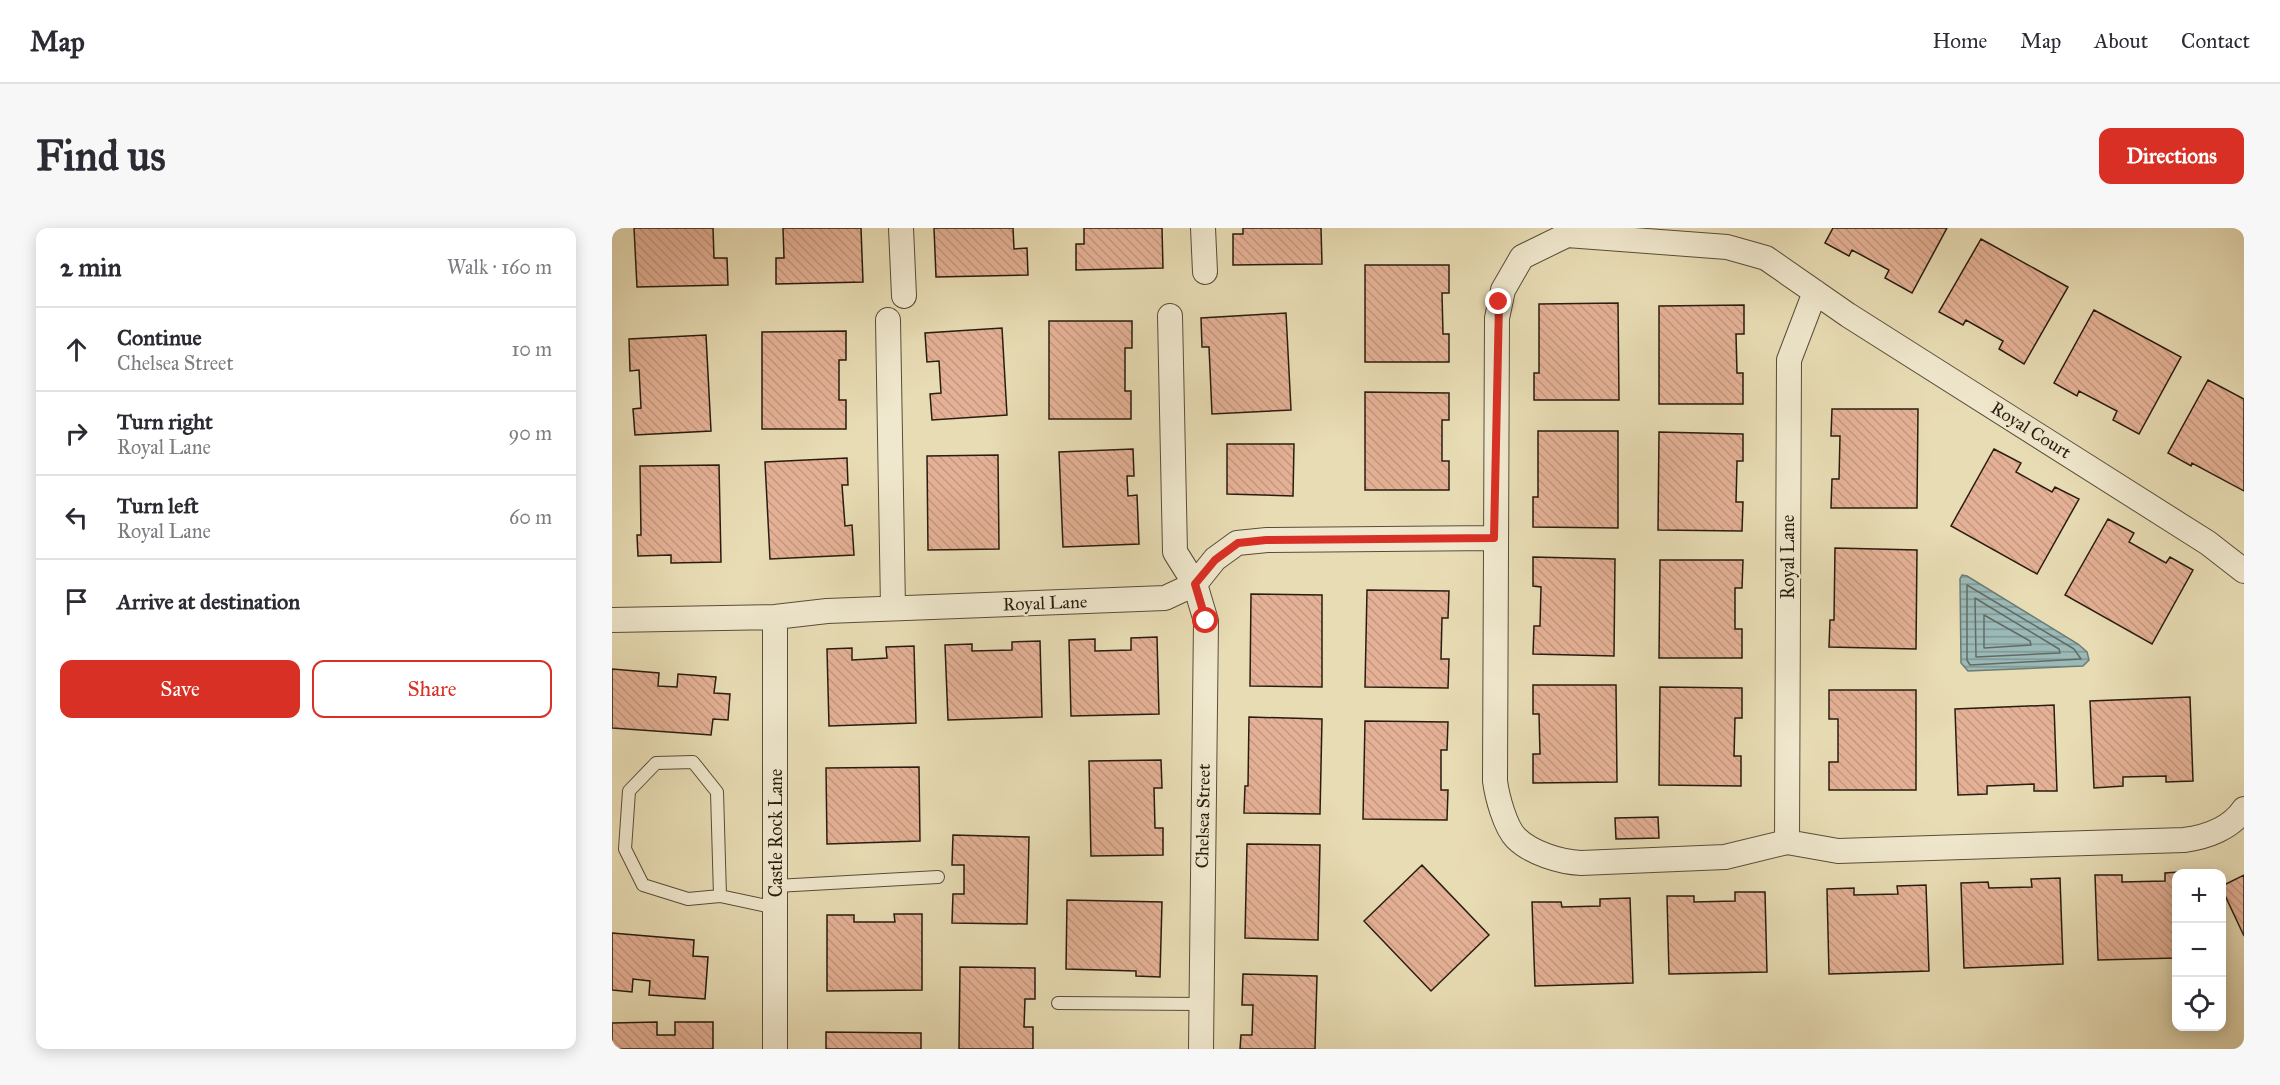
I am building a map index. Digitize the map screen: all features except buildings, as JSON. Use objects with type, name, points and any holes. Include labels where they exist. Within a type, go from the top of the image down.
[{"type":"street","points":[[902,228],[904,296]]},
{"type":"street","points":[[1203,228],[1205,272]]},
{"type":"street","points":[[1815,292],[1766,258],[1727,247],[1606,232],[1567,235],[1522,257],[1503,290],[1497,318],[1494,538],[1495,781],[1499,802],[1515,837],[1555,859],[1581,863],[1725,857],[1787,842],[1838,851],[2184,840],[2202,837],[2236,820],[2244,809]]},
{"type":"street","name":"Royal Court","points":[[1815,292],[2208,543],[2244,571]]},
{"type":"street","name":"Royal Lane","points":[[1787,842],[1789,360],[1815,292]]},
{"type":"street","points":[[1170,316],[1175,552],[1195,584]]},
{"type":"street","points":[[888,320],[892,608]]},
{"type":"street","name":"Royal Lane","points":[[612,620],[775,617],[827,611],[1166,598],[1195,584],[1215,560],[1238,543],[1266,540],[1494,538]]},
{"type":"street","name":"Chelsea Street","points":[[1195,584],[1206,621],[1201,1049]]},
{"type":"street","name":"Castle Rock Lane","points":[[775,617],[775,1049]]},
{"type":"lane","points":[[720,896],[717,792],[693,762],[656,763],[629,790],[625,849],[643,885],[688,900],[720,896],[776,897],[938,877]]},
{"type":"lane","points":[[1058,1003],[1201,1004]]},
{"type":"water","points":[[1962,575],[2078,644],[2087,652],[2089,660],[2083,666],[1968,671],[1961,663],[1960,579]]},
{"type":"route","points":[[1206,621],[1195,584],[1215,560],[1238,543],[1266,540],[1494,538],[1499,302]]}]
